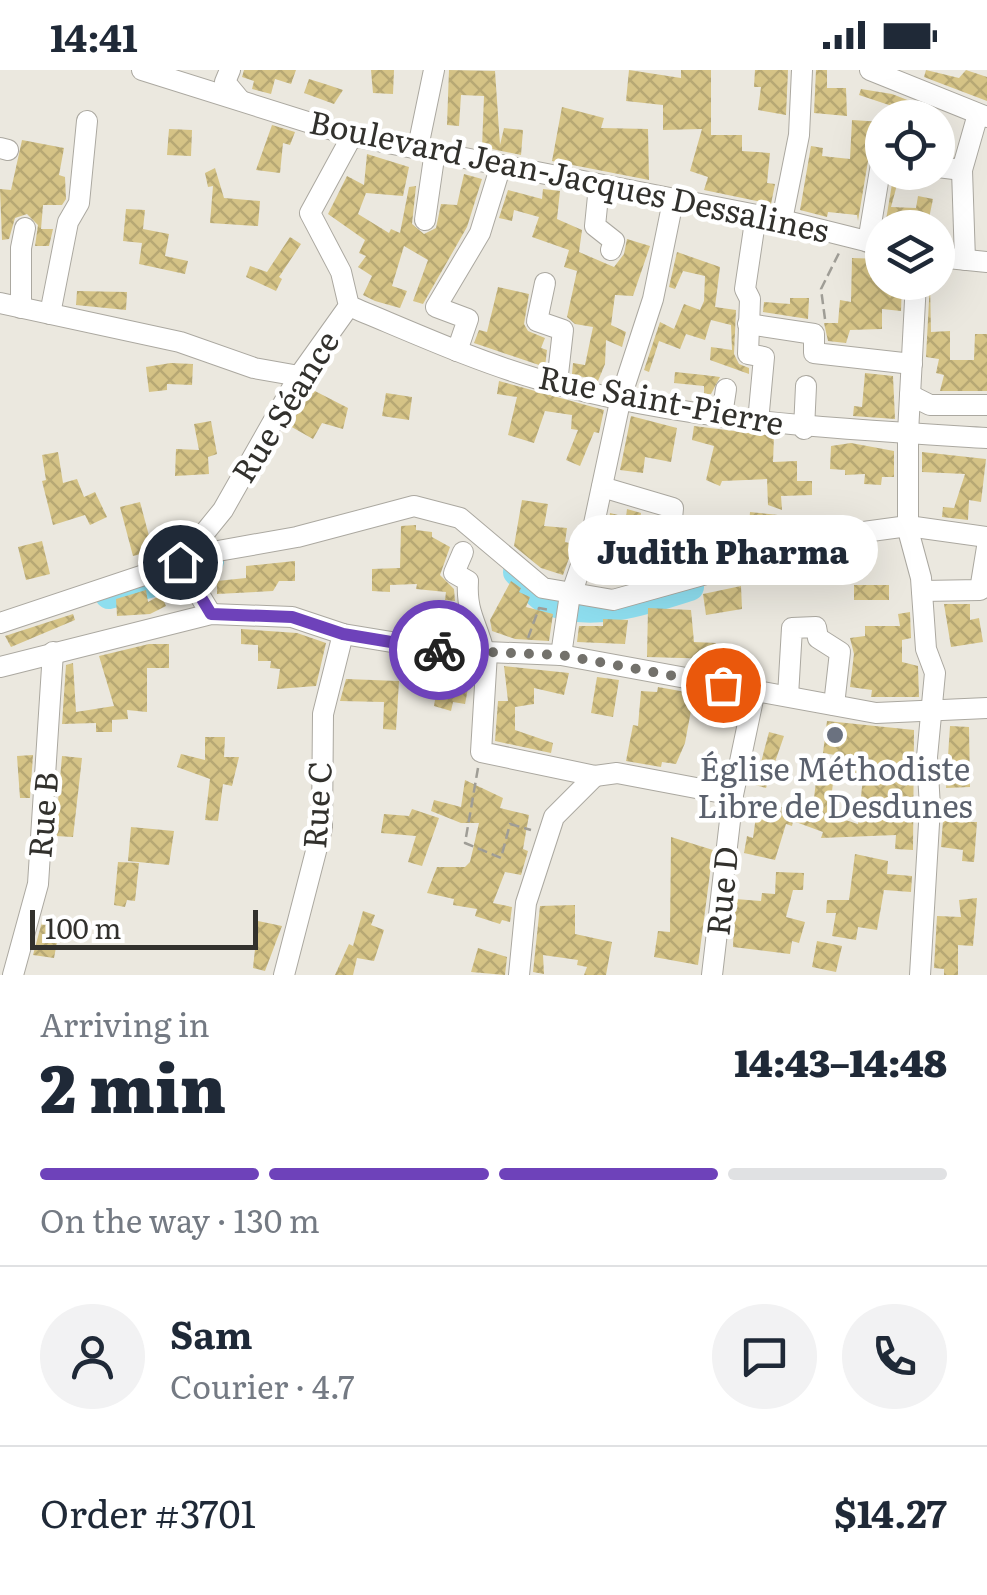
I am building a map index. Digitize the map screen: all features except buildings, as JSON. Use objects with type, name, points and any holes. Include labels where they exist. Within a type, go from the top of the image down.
[{"type":"street","name":"Boulevard Jean-Jacques Dessalines","points":[[142,70],[352,136],[782,220],[865,241]]},
{"type":"street","points":[[230,70],[225,82],[240,100]]},
{"type":"street","points":[[425,220],[426,149],[434,70]]},
{"type":"street","points":[[782,220],[799,135],[802,70]]},
{"type":"street","points":[[885,73],[983,116],[962,170],[964,260]]},
{"type":"street","points":[[50,314],[68,222],[79,203],[86,121]]},
{"type":"street","name":"Rue Séance","points":[[184,566],[223,510],[299,376],[348,306],[336,259],[310,213],[352,136]]},
{"type":"street","points":[[457,351],[468,319],[436,307],[480,232],[501,165]]},
{"type":"street","points":[[955,169],[962,170]]},
{"type":"street","points":[[599,186],[595,226],[614,241],[611,250]]},
{"type":"street","points":[[561,655],[569,604],[602,488],[621,397],[652,299],[672,201]]},
{"type":"street","points":[[756,215],[744,289],[760,330],[748,354],[764,357],[758,422]]},
{"type":"street","points":[[22,308],[26,228]]},
{"type":"street","points":[[955,259],[987,262]]},
{"type":"street","points":[[545,283],[538,321],[563,330],[557,383]]},
{"type":"street","points":[[915,300],[908,433],[908,532],[922,592],[926,650],[935,673],[920,975]]},
{"type":"street","points":[[0,303],[180,342],[254,368],[299,376]]},
{"type":"street","name":"Rue Saint-Pierre","points":[[348,306],[457,351],[557,383],[712,417],[804,429],[987,438]]},
{"type":"street","points":[[760,330],[814,334],[814,354],[912,364]]},
{"type":"street","points":[[804,429],[806,386]]},
{"type":"street","points":[[712,417],[726,389]]},
{"type":"street","points":[[910,395],[930,406],[987,405]]},
{"type":"street","points":[[602,488],[672,508],[666,583]]},
{"type":"street","points":[[0,623],[184,566],[218,551],[298,538],[414,506],[460,518],[569,604],[613,600],[849,534],[908,532],[987,537]]},
{"type":"street","points":[[922,592],[983,595],[987,548]]},
{"type":"street","points":[[462,552],[454,572],[468,582],[466,612],[478,628],[486,653],[481,752],[595,776],[617,772],[734,796]]},
{"type":"street","points":[[184,566],[211,614]]},
{"type":"street","points":[[0,667],[211,614],[292,617],[343,634],[440,650],[561,655],[876,713],[987,708]]},
{"type":"street","points":[[788,696],[792,628],[816,627],[818,638],[840,652],[834,705]]},
{"type":"street","name":"Rue C","points":[[284,975],[322,828],[323,714],[343,634]]},
{"type":"street","name":"Rue B","points":[[13,975],[38,884],[53,652]]},
{"type":"street","name":"Rue D","points":[[712,975],[734,796],[755,690]]},
{"type":"street","points":[[518,975],[526,903],[554,817],[595,776]]},
{"type":"path","points":[[814,334],[826,318],[821,312],[821,290],[845,236]]},
{"type":"path","points":[[522,653],[539,608],[569,604]]},
{"type":"path","points":[[481,752],[465,844],[501,858],[510,824],[548,835]]},
{"type":"waterway","points":[[109,595],[179,576],[210,561]]},
{"type":"waterway","points":[[517,572],[546,600],[581,608],[618,606],[690,587]]},
{"type":"way so far","points":[[439,650],[561,655],[723,685]]},
{"type":"place","name":"Judith Pharma","points":[[723,685]]},
{"type":"place","name":"Église Méthodiste Libre de Desdunes","points":[[835,735]]},
{"type":"route","points":[[180,562],[211,614],[292,617],[343,634],[439,650]]}]
